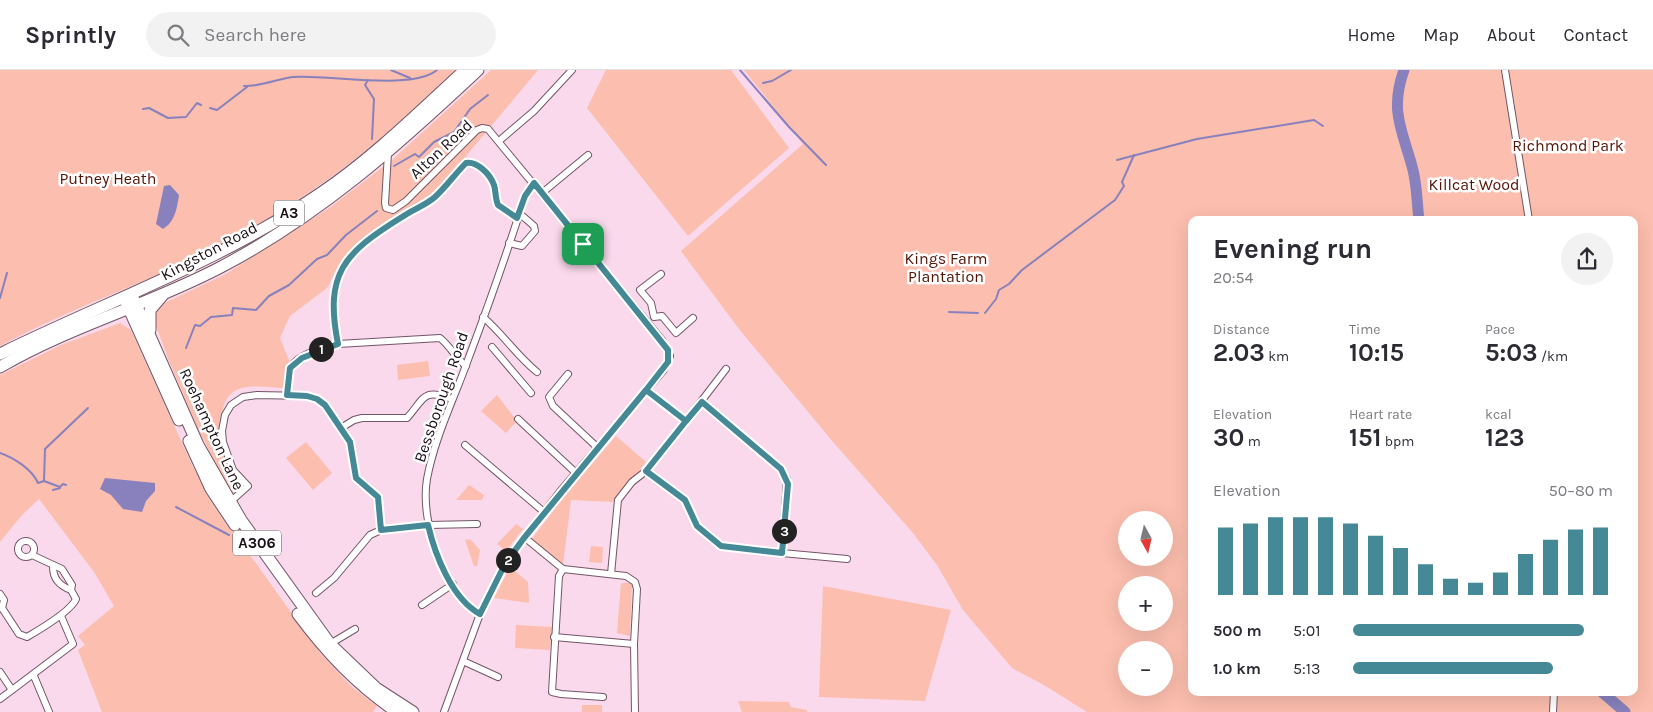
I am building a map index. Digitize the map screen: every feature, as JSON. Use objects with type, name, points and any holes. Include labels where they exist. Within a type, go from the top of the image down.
[{"type":"highway","name":"Kingston Road","points":[[0,367],[104,318],[130,301],[237,244],[321,193],[394,137],[464,70]]},
{"type":"highway","name":"Kingston Road","points":[[0,354],[130,301],[165,293],[220,267],[306,216],[355,181],[388,153],[478,70]]},
{"type":"highway","name":"A306","points":[[151,338],[150,310],[165,293]]},
{"type":"highway","name":"Roehampton Lane","points":[[130,301],[140,331],[199,464],[355,681],[398,712]]},
{"type":"highway","name":"Roehampton Lane","points":[[130,301],[151,338],[226,504]]},
{"type":"highway","points":[[104,318],[127,320],[140,331]]},
{"type":"highway","name":"Roehampton Lane","points":[[328,646],[376,688],[412,712]]},
{"type":"street","points":[[499,141],[534,111],[572,70]]},
{"type":"street","points":[[1505,70],[1528,216]]},
{"type":"street","name":"Alton Road","points":[[388,153],[385,203],[386,208],[393,210],[406,201],[478,130],[482,128],[488,129],[647,322],[665,345],[670,356],[663,371],[544,512],[505,564],[480,614],[444,712]]},
{"type":"street","points":[[542,193],[588,155]]},
{"type":"street","points":[[338,344],[333,303],[334,289],[339,275],[351,254],[369,238],[434,197],[466,163],[478,164],[494,185],[498,205],[534,226],[535,231],[522,246],[509,243]]},
{"type":"street","name":"Bessborough Road","points":[[480,614],[469,605],[452,584],[435,549],[428,525],[427,480],[452,399],[466,366],[525,196],[534,183]]},
{"type":"street","points":[[654,317],[651,303],[640,290],[661,274]]},
{"type":"street","points":[[647,322],[654,317],[662,316],[676,333],[693,318]]},
{"type":"street","points":[[483,317],[500,331],[520,359],[537,372]]},
{"type":"street","points":[[287,395],[290,368],[295,362],[323,348],[338,344],[440,338],[450,346],[458,359],[466,366]]},
{"type":"street","points":[[492,347],[531,393]]},
{"type":"street","points":[[511,370],[520,359]]},
{"type":"street","points":[[611,574],[618,500],[632,482],[646,471],[726,369]]},
{"type":"street","points":[[568,374],[549,396],[553,406],[598,448]]},
{"type":"street","points":[[646,390],[686,421]]},
{"type":"street","points":[[226,504],[248,486],[233,470],[226,454],[222,431],[225,415],[230,405],[243,397],[257,394],[317,399],[325,405],[352,447],[356,478],[378,497],[381,530]]},
{"type":"street","points":[[341,428],[362,418],[402,420],[407,418],[421,398],[427,394],[452,399]]},
{"type":"street","points":[[702,402],[777,465],[787,479],[782,553]]},
{"type":"street","points":[[518,420],[576,473]]},
{"type":"street","points":[[465,445],[544,512]]},
{"type":"street","points":[[646,471],[685,500],[697,526],[721,546],[847,559]]},
{"type":"street","points":[[316,593],[334,578],[370,535],[381,530],[428,525],[477,524]]},
{"type":"street","points":[[524,538],[563,569],[630,577],[636,584],[634,644],[635,712]]},
{"type":"street","points":[[32,555],[53,567],[62,569],[72,585],[70,590]]},
{"type":"street","points":[[0,594],[4,600],[1,608],[22,637],[27,637],[61,616],[76,600],[70,590],[62,587],[58,582],[53,567]]},
{"type":"street","points":[[563,569],[559,576],[552,692],[554,694],[604,697]]},
{"type":"street","points":[[422,605],[452,584]]},
{"type":"street","points":[[0,699],[34,676],[73,644],[61,616]]},
{"type":"street","points":[[328,646],[355,629]]},
{"type":"street","points":[[554,637],[634,644]]},
{"type":"street","points":[[463,661],[498,677]]},
{"type":"street","points":[[0,672],[12,690]]},
{"type":"street","points":[[34,676],[49,712]]},
{"type":"street","points":[[1553,712],[1554,696]]},
{"type":"green space","name":"Putney Heath","points":[[0,70],[455,70],[446,82],[354,160],[329,179],[249,230],[193,259],[72,311],[0,346]]},
{"type":"green space","points":[[491,70],[538,70],[436,192],[380,227],[352,250],[336,271],[327,288],[290,316],[280,338],[289,360],[285,388],[256,386],[239,389],[233,392],[226,400],[221,421],[221,442],[226,461],[242,490],[231,493],[199,431],[169,361],[155,323],[154,316],[158,306],[226,274],[329,208],[392,160]]},
{"type":"green space","points":[[606,70],[731,70],[789,148],[688,236],[587,108]]},
{"type":"green space","points":[[744,70],[1653,70],[1653,712],[1087,712],[1044,685],[1012,668],[963,610],[937,565],[913,533],[834,443],[739,329],[681,251],[803,144]]},
{"type":"green space","points":[[120,323],[131,330],[193,467],[215,506],[320,653],[351,686],[377,706],[373,712],[102,712],[78,650],[85,645],[78,636],[114,606],[94,572],[39,499],[21,516],[0,542],[0,375],[61,345]]},
{"type":"green space","points":[[428,361],[430,376],[398,380],[397,365]]},
{"type":"green space","points":[[497,395],[517,421],[506,433],[481,411]]},
{"type":"green space","points":[[616,436],[646,462],[613,502],[571,500],[563,565],[531,540],[566,494]]},
{"type":"green space","points":[[306,442],[332,473],[313,490],[286,458]]},
{"type":"green space","points":[[469,485],[484,495],[482,500],[456,500]]},
{"type":"green space","points":[[516,524],[523,529],[506,551],[497,544]]},
{"type":"green space","points":[[470,539],[480,550],[477,566],[474,566],[465,540]]},
{"type":"green space","points":[[591,546],[603,547],[602,563],[589,562]]},
{"type":"green space","points":[[510,567],[528,582],[529,603],[494,598]]},
{"type":"green space","points":[[621,583],[632,583],[630,636],[617,633]]},
{"type":"green space","points":[[823,586],[951,610],[925,701],[819,697]]},
{"type":"green space","points":[[516,625],[552,627],[550,650],[515,648]]},
{"type":"green space","points":[[738,701],[789,702],[791,707],[807,710],[807,712],[742,712]]},
{"type":"green space","points":[[582,705],[602,705],[602,712],[582,712]]},
{"type":"shaded area","points":[[170,185],[179,195],[173,219],[163,229],[156,224],[164,186]]},
{"type":"shaded area","points":[[105,478],[155,483],[155,491],[146,501],[142,512],[123,509],[111,495],[100,489]]},
{"type":"waterway","points":[[391,70],[410,78]]},
{"type":"waterway","points":[[244,86],[293,77],[389,81],[409,80],[425,76],[437,70]]},
{"type":"waterway","points":[[740,70],[789,127],[826,165]]},
{"type":"waterway","points":[[763,83],[772,81],[791,70]]},
{"type":"waterway","points":[[1404,70],[1398,98],[1399,121],[1414,176],[1419,216]]},
{"type":"waterway","points":[[368,80],[365,85],[374,99],[372,139]]},
{"type":"waterway","points":[[210,108],[217,110],[247,87]]},
{"type":"waterway","points":[[394,166],[415,154],[419,157],[434,142],[454,132],[470,109],[488,95]]},
{"type":"waterway","points":[[143,109],[149,108],[168,118],[186,117],[197,103],[201,105]]},
{"type":"waterway","points":[[1117,160],[1197,139],[1314,120],[1323,126]]},
{"type":"waterway","points":[[985,313],[996,299],[999,290],[1009,284],[1022,270],[1115,200],[1124,186],[1122,182],[1134,155]]},
{"type":"waterway","points":[[186,348],[195,325],[200,326],[211,317],[232,315],[233,308],[256,310],[269,296],[289,285],[317,259],[327,255],[346,235],[377,211]]},
{"type":"waterway","points":[[0,298],[7,273]]},
{"type":"waterway","points":[[949,312],[978,313]]},
{"type":"waterway","points":[[44,481],[45,449],[88,408]]},
{"type":"waterway","points":[[0,453],[22,465],[32,473],[38,483],[44,481],[60,487],[63,484],[66,485]]},
{"type":"waterway","points":[[53,490],[60,488]]},
{"type":"waterway","points":[[176,507],[229,535]]},
{"type":"waterway","points":[[1607,696],[1625,712]]},
{"type":"route","points":[[583,244],[534,183],[525,196],[517,218],[504,211],[498,205],[495,198],[494,185],[478,164],[466,163],[434,197],[369,238],[351,254],[339,275],[334,289],[334,324],[338,344],[323,348],[302,358],[290,368],[287,395],[307,396],[317,399],[325,405],[350,442],[356,478],[362,484],[372,489],[378,497],[381,530],[428,525],[435,549],[452,584],[469,605],[480,614],[505,564],[524,538],[646,390],[686,421],[702,402],[781,469],[788,484],[782,553],[721,546],[697,526],[690,507],[685,500],[646,471],[686,421],[646,390],[663,371],[670,356],[662,340],[583,244]]},
{"type":"park label","name":"Richmond Park","points":[[1568,145]]},
{"type":"park label","name":"Killcat Wood","points":[[1474,184]]},
{"type":"park label","name":"Kings Farm Plantation","points":[[946,267]]}]
